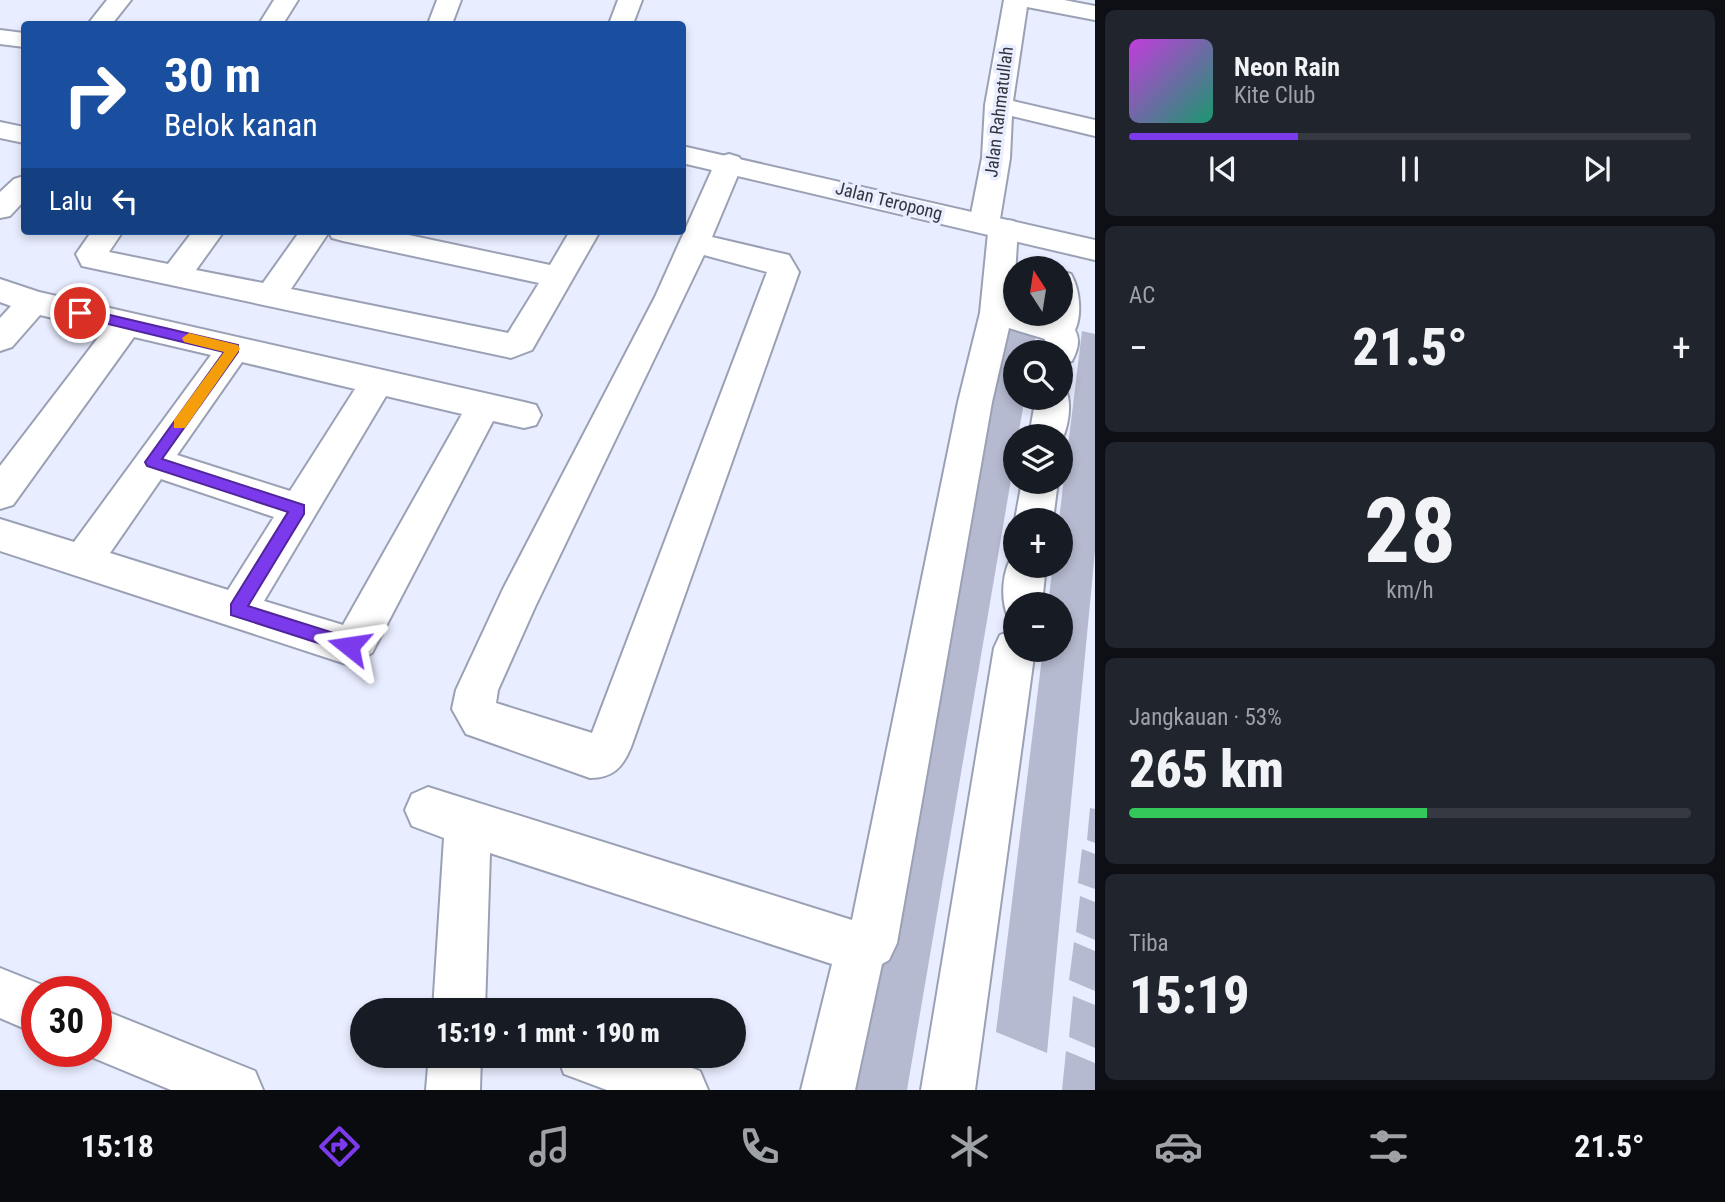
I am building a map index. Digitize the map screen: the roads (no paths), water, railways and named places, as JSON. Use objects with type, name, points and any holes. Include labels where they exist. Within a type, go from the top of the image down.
[{"type":"street","points":[[102,21],[119,0]]},
{"type":"street","points":[[273,21],[286,0]]},
{"type":"street","points":[[441,21],[449,0]]},
{"type":"street","points":[[622,21],[630,0]]},
{"type":"street","name":"Jalan Rahmatullah","points":[[861,948],[872,943],[975,402],[996,313],[994,226],[998,105],[1016,0]]},
{"type":"street","points":[[1027,0],[1095,13]]},
{"type":"street","points":[[0,37],[21,40]]},
{"type":"street","points":[[998,105],[1095,128]]},
{"type":"street","points":[[0,130],[21,134]]},
{"type":"street","name":"Jalan Teropong","points":[[686,155],[994,226],[1057,255],[1095,250]]},
{"type":"street","points":[[695,243],[778,262],[783,272],[610,747],[601,755],[590,756],[481,719],[474,709],[477,690],[517,602],[671,297],[729,163]]},
{"type":"street","points":[[105,235],[91,254],[93,259],[511,346],[520,342],[583,235]]},
{"type":"street","points":[[176,275],[206,235]]},
{"type":"street","points":[[271,295],[312,235]]},
{"type":"street","points":[[362,235],[558,277]]},
{"type":"street","points":[[0,290],[33,302],[524,415]]},
{"type":"street","points":[[0,339],[33,302]]},
{"type":"street","points":[[996,313],[1057,340]]},
{"type":"street","points":[[0,494],[126,324]]},
{"type":"street","points":[[83,560],[233,349]]},
{"type":"street","points":[[237,610],[377,382]]},
{"type":"street","points":[[0,535],[349,646],[357,640],[484,406]]},
{"type":"street","points":[[152,462],[298,509]]},
{"type":"street","points":[[948,1090],[1013,662]]},
{"type":"street","points":[[458,998],[448,816],[861,948],[828,1090]]},
{"type":"street","points":[[0,993],[21,1002]]},
{"type":"street","points":[[112,1039],[236,1090]]},
{"type":"street","points":[[453,1090],[454,1068]]},
{"type":"street","points":[[619,1068],[681,1090]]}]
